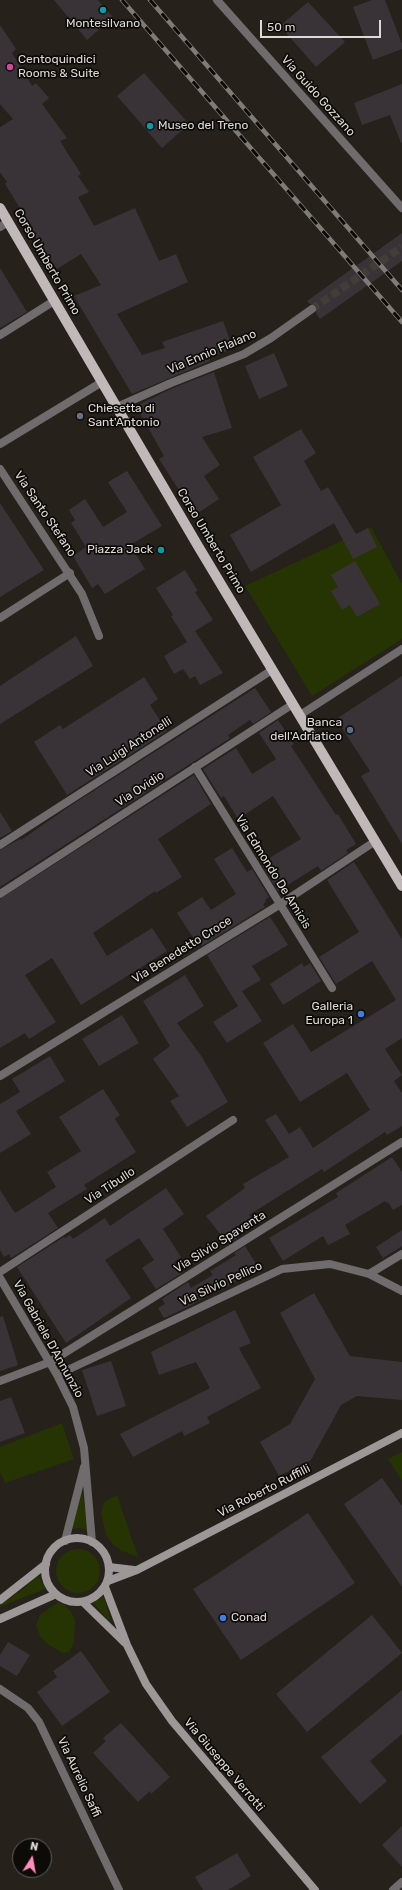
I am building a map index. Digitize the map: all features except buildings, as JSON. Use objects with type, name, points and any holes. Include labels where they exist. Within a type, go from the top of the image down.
[{"type":"main road","name":"Corso Umberto Primo","points":[[0,208],[4,224],[54,301],[374,842],[402,886]]},
{"type":"street","name":"Via Guido Gozzano","points":[[217,0],[402,208]]},
{"type":"street","points":[[0,335],[54,301]]},
{"type":"street","name":"Via Ennio Flaiano","points":[[117,407],[248,351],[271,338],[312,310]]},
{"type":"street","points":[[0,444],[102,382]]},
{"type":"street","name":"Via Santo Stefano","points":[[0,469],[70,573],[82,594],[99,636]]},
{"type":"street","name":"Via Santo Stefano","points":[[0,618],[70,573]]},
{"type":"street","points":[[300,715],[402,650]]},
{"type":"street","name":"Via Luigi Antonelli","points":[[0,845],[272,670]]},
{"type":"street","name":"Via Ovidio","points":[[0,894],[293,704]]},
{"type":"street","name":"Via Edmondo De Amicis","points":[[195,767],[279,905],[332,988]]},
{"type":"street","name":"Via Benedetto Croce","points":[[0,1076],[279,905],[374,842]]},
{"type":"street","name":"Via Tibullo","points":[[0,1272],[233,1120]]},
{"type":"street","name":"Via Silvio Spaventa","points":[[0,1381],[50,1362],[402,1142]]},
{"type":"street","points":[[369,1274],[402,1254]]},
{"type":"street","name":"Via Silvio Pellico","points":[[57,1375],[282,1269],[330,1264],[369,1274],[402,1291]]},
{"type":"street","name":"Via Gabriele D'Annunzio","points":[[0,1278],[57,1375],[77,1419],[86,1459]]},
{"type":"street","name":"Via Roberto Ruffilli","points":[[106,1584],[137,1570],[402,1433]]},
{"type":"street","points":[[65,1541],[86,1459]]},
{"type":"street","points":[[86,1459],[92,1542]]},
{"type":"street","points":[[74,1538],[92,1542],[101,1548],[107,1557],[110,1567],[106,1584],[92,1599],[83,1602],[64,1600],[49,1586],[45,1575],[46,1564],[53,1550],[65,1541],[74,1538]]},
{"type":"street","points":[[0,1600],[46,1564]]},
{"type":"street","points":[[110,1567],[137,1570]]},
{"type":"street","name":"Via Giuseppe Verrotti","points":[[106,1584],[127,1645],[146,1684],[173,1723],[316,1890]]},
{"type":"street","points":[[0,1619],[56,1594]]},
{"type":"street","name":"Via Giuseppe Verrotti","points":[[83,1602],[127,1645]]},
{"type":"street","name":"Via Aurelio Saffi","points":[[0,1689],[28,1708],[39,1722],[118,1890]]},
{"type":"street","points":[[393,1890],[402,1882]]},
{"type":"green space","points":[[371,527],[402,584],[402,639],[312,696],[245,586]]},
{"type":"green space","points":[[62,1423],[74,1459],[5,1483],[0,1472],[0,1447]]},
{"type":"green space","points":[[402,1452],[402,1481],[388,1459]]},
{"type":"green space","points":[[82,1491],[88,1531],[80,1528],[71,1529]]},
{"type":"green space","points":[[117,1495],[138,1557],[122,1551],[114,1546],[106,1535],[101,1513],[104,1502]]},
{"type":"green space","points":[[74,1549],[82,1549],[94,1555],[100,1567],[100,1575],[94,1587],[82,1593],[74,1593],[62,1587],[56,1575],[56,1567],[62,1555]]},
{"type":"green space","points":[[38,1575],[45,1589],[0,1607],[0,1605],[22,1590]]},
{"type":"green space","points":[[104,1596],[109,1615],[111,1623],[93,1603]]},
{"type":"green space","points":[[58,1602],[70,1610],[75,1620],[74,1643],[69,1652],[63,1653],[47,1644],[40,1636],[36,1625],[40,1615]]},
{"type":"tunnel","points":[[312,309],[402,247]]},
{"type":"railway","points":[[122,0],[402,322]]},
{"type":"railway","points":[[150,0],[402,290]]},
{"type":"place","name":"Montesilvano","points":[[103,10]]},
{"type":"place","name":"Centoquindici Rooms & Suite","points":[[10,67]]},
{"type":"place","name":"Museo del Treno","points":[[150,126]]},
{"type":"place","name":"Chiesetta di Sant'Antonio","points":[[80,416]]},
{"type":"place","name":"Piazza Jack","points":[[161,550]]},
{"type":"place","name":"Banca dell'Adriatico","points":[[350,730]]},
{"type":"place","name":"Galleria Europa 1","points":[[361,1014]]},
{"type":"place","name":"Conad","points":[[223,1618]]}]
